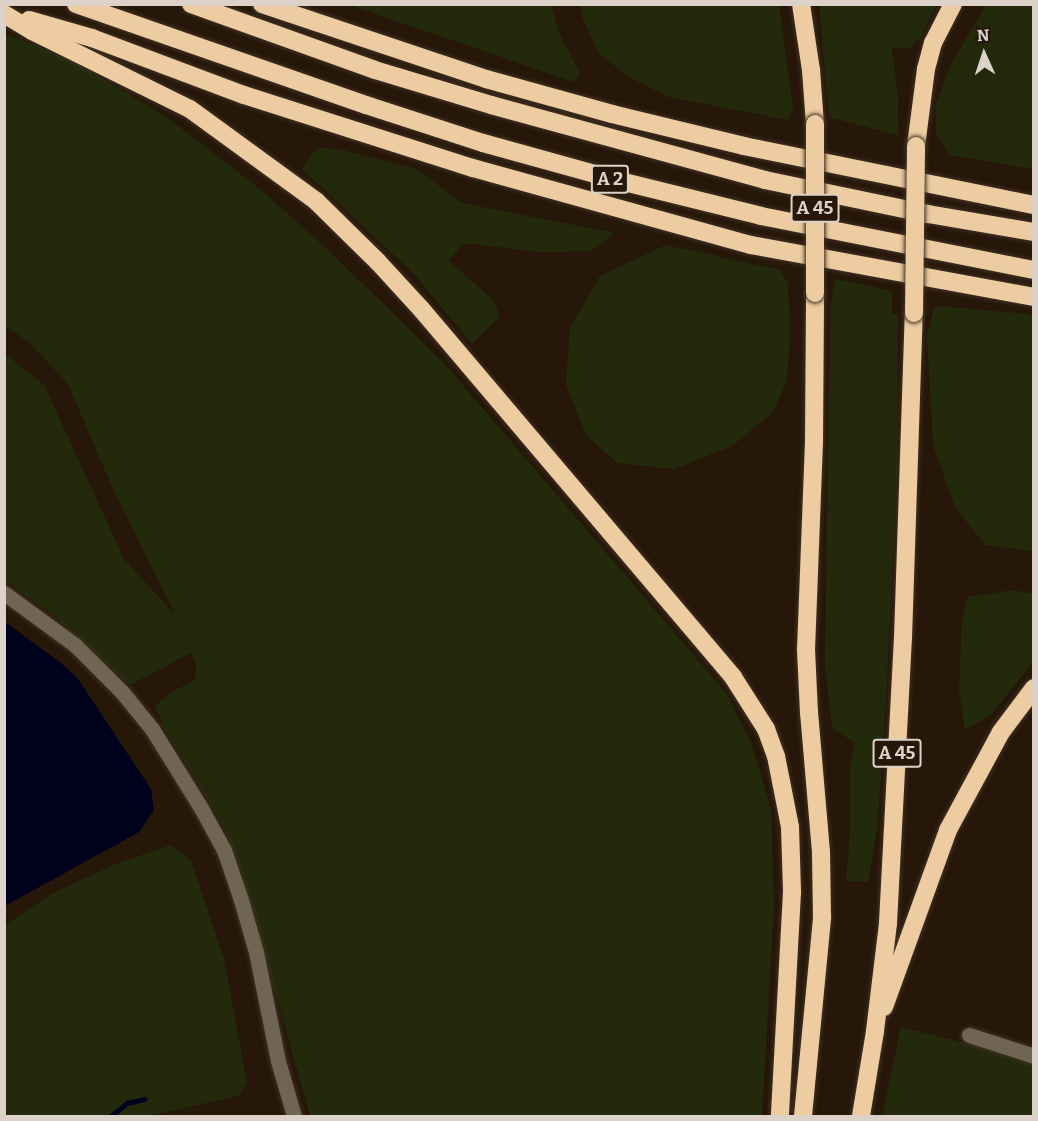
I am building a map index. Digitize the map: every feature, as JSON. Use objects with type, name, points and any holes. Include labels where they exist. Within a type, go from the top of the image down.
[{"type":"highway","name":"A 2","points":[[76,4],[366,105],[483,143],[620,182],[761,216],[1034,270]]},
{"type":"highway","name":"A 2","points":[[191,4],[375,70],[491,105],[719,167],[928,214],[1034,232]]},
{"type":"highway","points":[[262,4],[486,79],[612,114],[744,146],[1034,204]]},
{"type":"highway","name":"A 45","points":[[801,4],[812,70],[815,124],[814,444],[806,650],[821,852],[822,918],[803,1116]]},
{"type":"highway","name":"A 45","points":[[861,1116],[875,1031],[888,923],[903,638],[914,313],[916,146],[926,69],[933,43],[953,4]]},
{"type":"highway","points":[[4,13],[92,38],[244,95],[473,168],[751,245],[1034,297]]},
{"type":"highway","points":[[4,13],[33,31],[190,109],[316,201],[378,262],[422,310],[733,676],[766,729],[776,756],[790,827],[792,892],[780,1116]]},
{"type":"highway","points":[[932,185],[1034,194]]},
{"type":"highway","points":[[875,1031],[948,830],[1001,732],[1034,688]]},
{"type":"street","points":[[4,592],[75,645],[122,692],[178,767],[206,816],[224,850],[241,900],[256,952],[280,1071],[294,1116]]},
{"type":"street","points":[[969,1035],[1034,1056]]},
{"type":"green space","points":[[987,4],[1033,5],[1033,169],[950,155],[936,133],[936,103],[951,64]]},
{"type":"green space","points":[[349,5],[551,5],[560,35],[580,73],[574,82]]},
{"type":"green space","points":[[580,5],[779,5],[793,109],[788,120],[669,97],[629,77],[599,53],[583,19]]},
{"type":"green space","points":[[819,5],[937,5],[920,39],[908,49],[892,48],[898,98],[898,135],[829,117]]},
{"type":"green space","points":[[5,34],[69,59],[164,115],[260,189],[326,248],[445,364],[727,694],[751,743],[771,808],[774,907],[762,1116],[310,1116],[241,872],[223,825],[163,726],[155,706],[172,692],[195,680],[196,666],[191,653],[130,685],[52,614],[5,580],[4,353],[44,385],[124,559],[175,615],[110,482],[68,384],[29,342],[5,326]]},
{"type":"green space","points":[[317,148],[339,149],[417,169],[462,203],[615,233],[591,251],[540,252],[463,243],[449,261],[493,300],[500,316],[472,344],[415,275],[302,169]]},
{"type":"green space","points":[[666,245],[780,270],[788,283],[790,332],[787,381],[773,412],[732,446],[674,469],[617,463],[586,435],[566,384],[570,327],[600,276]]},
{"type":"green space","points":[[835,279],[892,291],[892,314],[898,314],[897,473],[885,720],[877,830],[868,882],[846,881],[850,833],[850,768],[855,743],[832,728],[825,665],[830,309]]},
{"type":"green space","points":[[935,306],[1029,314],[1033,318],[1033,551],[985,545],[955,507],[933,445],[927,336]]},
{"type":"green space","points":[[1013,590],[1033,594],[1033,662],[990,716],[965,730],[959,689],[962,622],[968,597]]},
{"type":"green space","points":[[171,845],[191,861],[224,959],[247,1083],[238,1096],[148,1116],[5,1116],[5,925],[53,893],[118,863]]},
{"type":"green space","points":[[901,1027],[1033,1060],[1033,1116],[882,1116]]},
{"type":"water","points":[[5,622],[61,663],[78,679],[151,789],[154,810],[139,832],[5,906]]},
{"type":"waterway","points":[[111,1116],[127,1103],[145,1099]]}]
